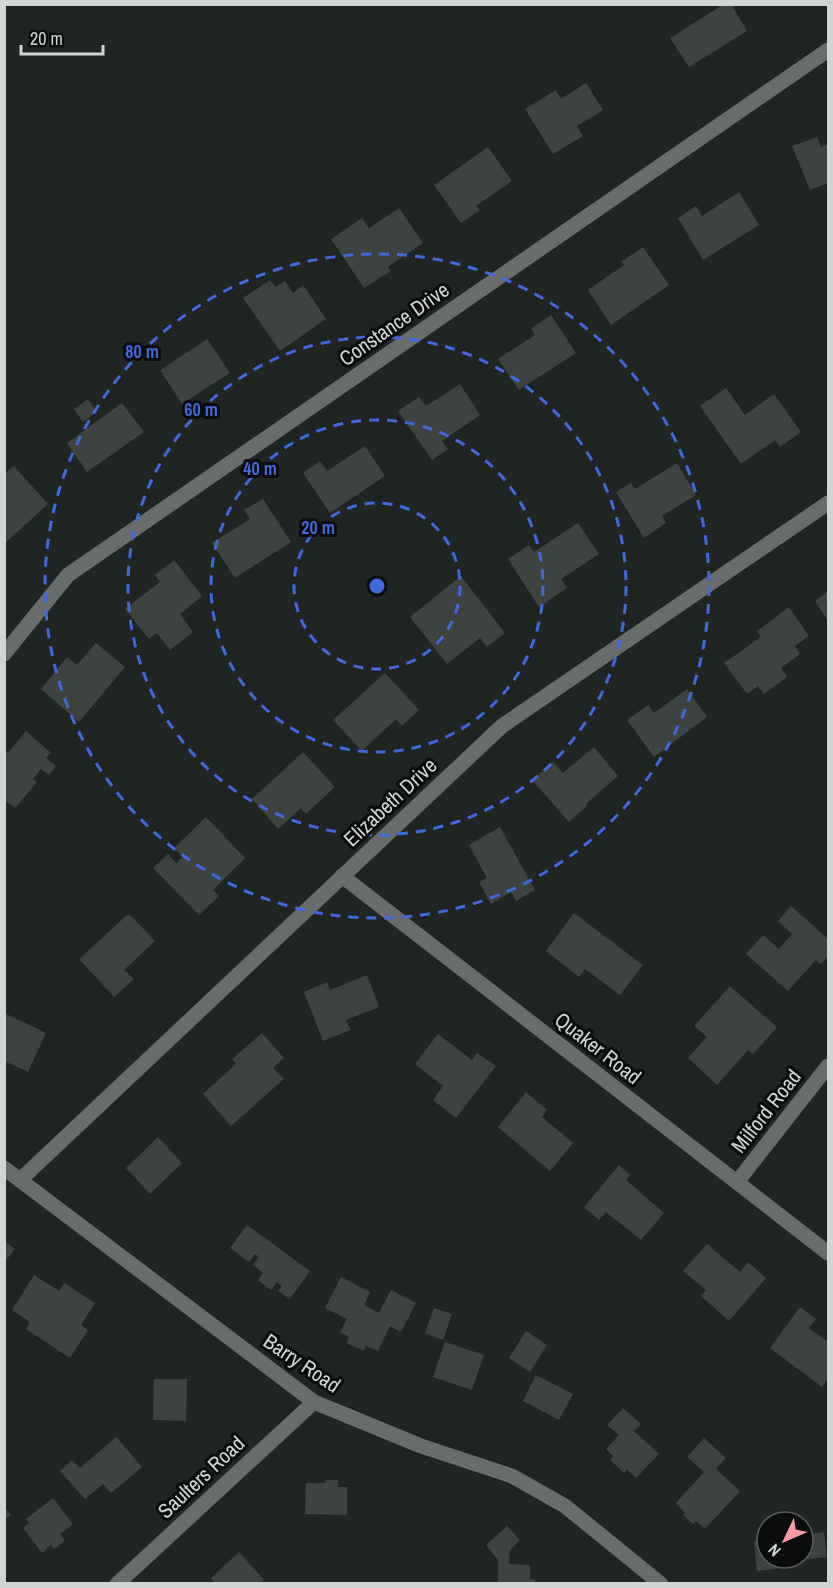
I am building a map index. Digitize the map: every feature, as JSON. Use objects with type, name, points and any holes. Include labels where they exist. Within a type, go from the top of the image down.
[{"type":"street","name":"Constance Drive","points":[[4,654],[68,575],[828,50]]},
{"type":"street","name":"Elizabeth Drive","points":[[20,1180],[502,726],[828,503]]},
{"type":"street","name":"Quaker Road","points":[[342,876],[828,1254]]},
{"type":"street","name":"Milford Road","points":[[737,1182],[828,1066]]},
{"type":"street","name":"Barry Road","points":[[4,1168],[314,1402],[421,1446],[512,1476],[565,1506],[658,1583]]},
{"type":"street","name":"Saulters Road","points":[[117,1584],[314,1402]]},
{"type":"building","points":[[724,4],[731,4],[747,31],[689,67],[670,38]]},
{"type":"building","points":[[586,83],[603,110],[577,126],[583,136],[553,154],[525,109],[556,90],[561,99]]},
{"type":"building","points":[[817,137],[821,147],[828,144],[828,183],[810,190],[792,146]]},
{"type":"building","points":[[488,147],[512,181],[476,206],[480,210],[461,223],[434,185]]},
{"type":"building","points":[[739,192],[759,225],[703,260],[678,218],[696,206],[702,216]]},
{"type":"building","points":[[399,208],[423,243],[388,267],[391,271],[364,288],[331,239],[362,218],[369,228]]},
{"type":"building","points":[[643,247],[669,285],[611,325],[588,290],[624,265],[621,262]]},
{"type":"building","points":[[270,280],[276,287],[285,281],[293,293],[303,285],[326,319],[280,351],[243,298]]},
{"type":"building","points":[[551,315],[576,353],[519,390],[498,359],[535,335],[531,328]]},
{"type":"building","points":[[207,339],[230,373],[182,404],[160,370]]},
{"type":"building","points":[[460,384],[480,415],[442,441],[448,449],[432,460],[398,411],[419,397],[426,406]]},
{"type":"building","points":[[726,388],[745,415],[774,394],[801,432],[780,447],[775,440],[741,464],[700,406]]},
{"type":"building","points":[[88,399],[97,412],[83,422],[74,409]]},
{"type":"building","points":[[122,403],[144,432],[87,472],[67,443]]},
{"type":"building","points":[[365,446],[385,476],[330,513],[303,473],[320,461],[327,471]]},
{"type":"building","points":[[677,463],[696,495],[662,516],[666,523],[644,538],[616,492],[631,483],[635,489]]},
{"type":"building","points":[[14,466],[48,504],[4,544],[4,474]]},
{"type":"building","points":[[263,499],[291,542],[235,578],[212,543],[250,519],[244,510]]},
{"type":"building","points":[[578,523],[599,554],[561,579],[567,588],[539,607],[508,559],[529,545],[534,552]]},
{"type":"building","points":[[174,560],[202,596],[180,614],[193,632],[170,650],[157,633],[149,639],[125,609],[160,582],[155,575]]},
{"type":"building","points":[[461,576],[505,633],[487,647],[480,638],[447,664],[410,617]]},
{"type":"building","points":[[828,591],[828,621],[815,601]]},
{"type":"building","points":[[789,607],[809,636],[795,646],[800,654],[781,668],[787,677],[764,694],[758,686],[747,694],[724,663],[761,637],[757,631]]},
{"type":"building","points":[[96,643],[125,667],[79,722],[41,689],[67,657],[77,665]]},
{"type":"building","points":[[385,673],[419,710],[402,726],[396,719],[362,751],[333,720]]},
{"type":"building","points":[[687,689],[707,717],[654,757],[627,720],[648,705],[654,713]]},
{"type":"building","points":[[26,731],[51,753],[46,758],[56,766],[49,775],[41,769],[33,779],[37,782],[15,808],[4,800],[4,750],[8,753]]},
{"type":"building","points":[[594,747],[618,776],[569,822],[532,780],[553,762],[563,773]]},
{"type":"building","points":[[303,752],[335,787],[306,814],[301,808],[278,829],[252,799]]},
{"type":"building","points":[[206,817],[245,858],[213,890],[219,896],[199,915],[153,868],[168,854],[176,863],[183,857],[174,848]]},
{"type":"building","points":[[500,827],[535,890],[516,901],[511,892],[491,904],[479,882],[487,878],[469,845]]},
{"type":"building","points":[[791,906],[828,939],[828,956],[821,964],[816,960],[788,991],[746,954],[763,935],[779,949],[792,934],[778,921]]},
{"type":"building","points":[[574,913],[643,965],[620,995],[585,969],[579,977],[546,951]]},
{"type":"building","points":[[127,915],[130,915],[155,941],[124,970],[134,979],[114,997],[79,959]]},
{"type":"building","points":[[367,975],[379,1007],[346,1020],[351,1030],[323,1041],[304,992],[327,982],[330,990]]},
{"type":"building","points":[[730,986],[777,1027],[753,1054],[748,1050],[717,1085],[688,1058],[707,1037],[694,1026]]},
{"type":"building","points":[[4,1013],[46,1033],[28,1072],[4,1061]]},
{"type":"building","points":[[262,1033],[284,1058],[273,1068],[284,1079],[231,1126],[203,1094],[236,1064],[232,1059]]},
{"type":"building","points":[[438,1034],[472,1060],[477,1053],[496,1066],[456,1118],[433,1100],[443,1086],[415,1064]]},
{"type":"building","points":[[526,1092],[547,1110],[542,1117],[573,1143],[550,1171],[498,1127]]},
{"type":"building","points":[[158,1137],[182,1163],[150,1194],[126,1168]]},
{"type":"building","points":[[619,1165],[630,1175],[626,1180],[664,1213],[641,1240],[606,1212],[599,1220],[584,1207]]},
{"type":"building","points":[[247,1225],[310,1271],[290,1299],[278,1291],[282,1286],[277,1282],[271,1290],[258,1280],[263,1273],[253,1265],[259,1257],[255,1254],[249,1262],[230,1248]]},
{"type":"building","points":[[4,1241],[15,1249],[4,1263]]},
{"type":"building","points":[[707,1244],[740,1272],[748,1262],[766,1278],[729,1321],[701,1296],[706,1290],[683,1271]]},
{"type":"building","points":[[34,1275],[59,1291],[64,1283],[95,1303],[81,1325],[88,1330],[70,1358],[26,1329],[30,1322],[12,1310]]},
{"type":"building","points":[[341,1277],[370,1292],[364,1305],[379,1313],[391,1290],[416,1303],[401,1332],[390,1326],[378,1351],[366,1346],[364,1351],[346,1343],[349,1337],[340,1332],[347,1319],[325,1308]]},
{"type":"building","points":[[800,1307],[816,1319],[809,1328],[828,1342],[828,1378],[822,1387],[770,1348]]},
{"type":"building","points":[[434,1308],[452,1314],[443,1340],[425,1333]]},
{"type":"building","points":[[526,1331],[547,1345],[530,1372],[509,1358]]},
{"type":"building","points":[[445,1342],[484,1355],[472,1390],[433,1377]]},
{"type":"building","points":[[536,1375],[573,1394],[559,1420],[523,1401]]},
{"type":"building","points":[[154,1379],[187,1379],[186,1421],[153,1420]]},
{"type":"building","points":[[623,1408],[641,1424],[634,1431],[659,1454],[636,1478],[627,1469],[624,1473],[610,1460],[613,1456],[606,1449],[619,1435],[607,1425]]},
{"type":"building","points":[[116,1437],[142,1467],[111,1493],[103,1484],[85,1499],[60,1471],[72,1460],[80,1468]]},
{"type":"building","points":[[704,1438],[726,1458],[716,1469],[740,1491],[705,1529],[696,1521],[693,1524],[683,1515],[685,1513],[676,1503],[704,1472],[687,1457]]},
{"type":"building","points":[[326,1480],[338,1480],[338,1487],[347,1487],[347,1515],[305,1514],[306,1483],[325,1483]]},
{"type":"building","points":[[53,1498],[73,1524],[60,1534],[65,1541],[54,1549],[51,1545],[42,1553],[23,1528],[29,1523],[26,1519]]},
{"type":"building","points":[[4,1507],[11,1515],[4,1520]]},
{"type":"building","points":[[507,1526],[520,1540],[510,1550],[509,1564],[530,1565],[530,1579],[535,1579],[535,1584],[498,1584],[498,1560],[486,1545]]},
{"type":"building","points":[[824,1532],[827,1557],[815,1558],[815,1533]]},
{"type":"building","points":[[239,1552],[264,1580],[260,1584],[216,1584],[211,1578]]}]
